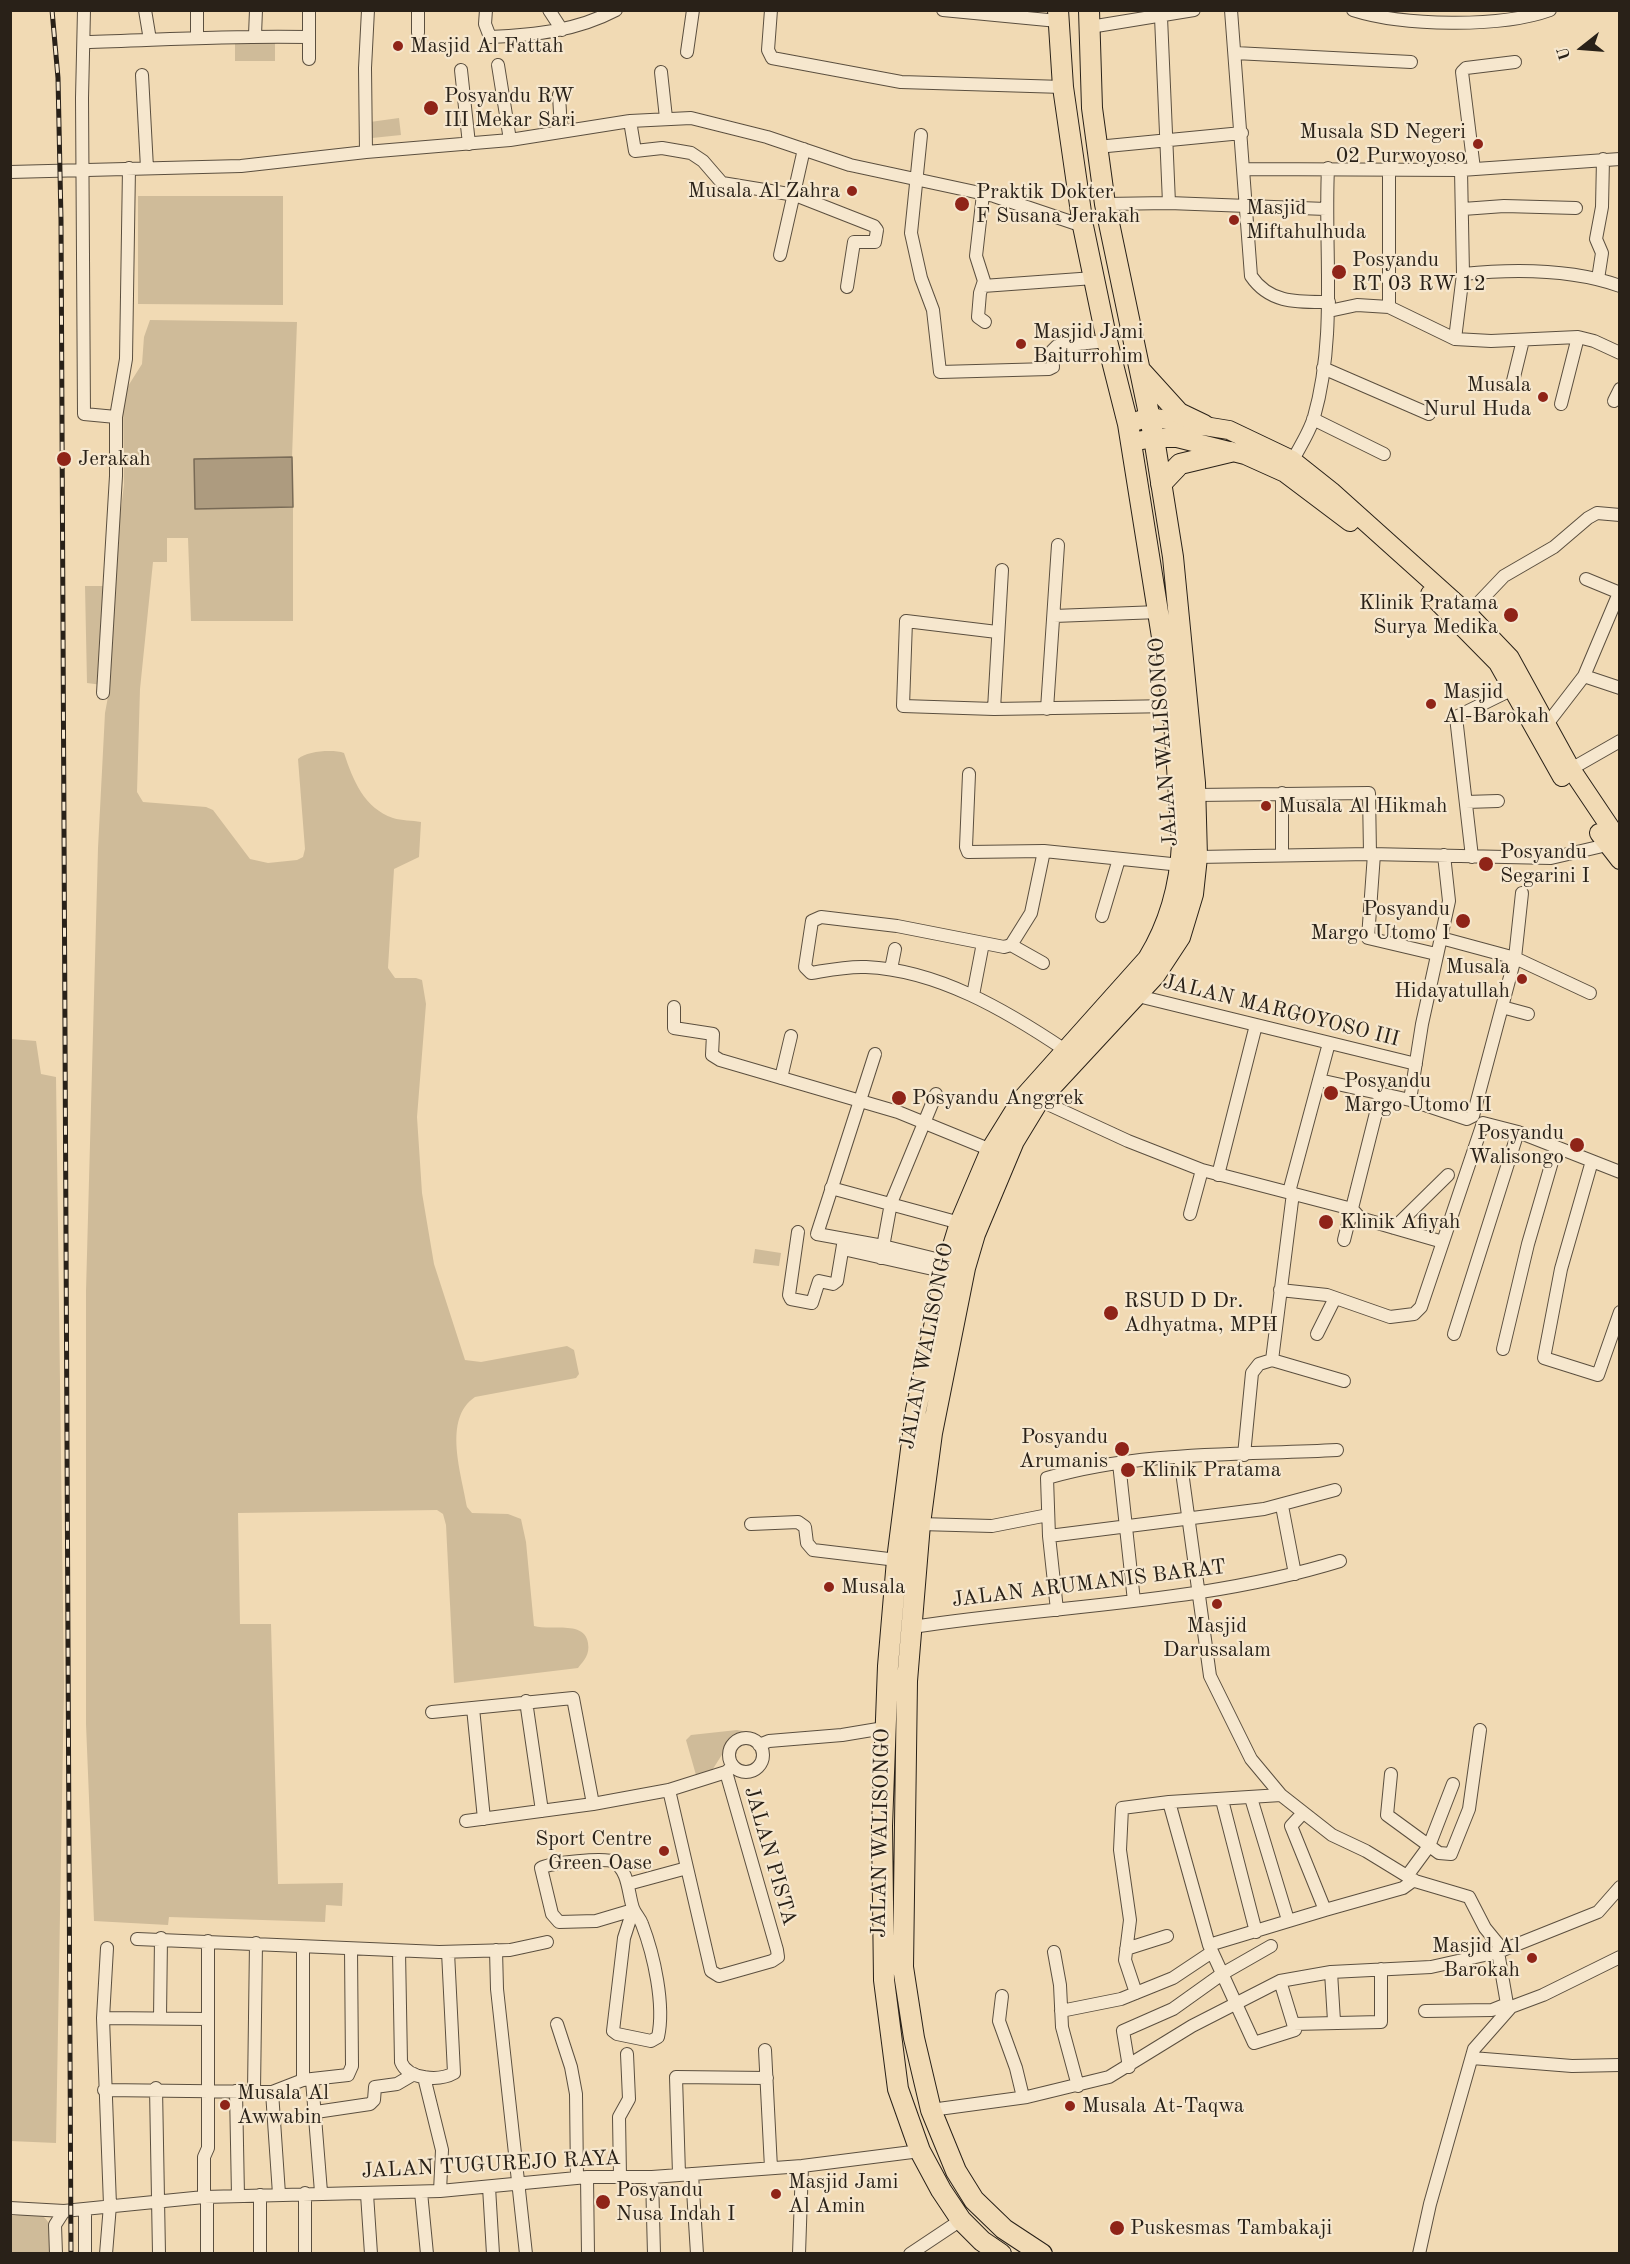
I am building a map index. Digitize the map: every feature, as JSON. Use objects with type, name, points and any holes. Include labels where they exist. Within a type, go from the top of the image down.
[{"type":"highway","name":"JALAN WALISONGO","points":[[1058,16],[1063,87],[1083,226],[1129,433],[1173,706],[1191,800]]},
{"type":"highway","name":"JALAN WALISONGO","points":[[1042,2253],[1004,2229],[974,2200],[956,2171],[931,2110],[914,2038],[903,1966],[907,1681],[920,1524],[932,1433],[965,1268],[975,1234],[1014,1141],[1039,1100],[1138,996],[1164,962],[1180,937],[1193,894],[1189,861],[1191,800],[1173,556],[1154,438],[1105,204],[1097,147],[1089,19]]},
{"type":"highway","points":[[1137,365],[1179,413],[1204,425]]},
{"type":"highway","points":[[1161,484],[1180,464],[1230,452]]},
{"type":"highway","name":"JALAN WALISONGO","points":[[1000,2253],[982,2241],[961,2220],[920,2151],[898,2089],[884,1980],[882,1826],[884,1728],[897,1560],[916,1410],[947,1267],[960,1222],[991,1150],[1022,1100],[1148,959],[1162,935],[1189,861]]},
{"type":"highway","points":[[882,1826],[905,1826]]},
{"type":"main road","points":[[1129,433],[1149,417],[1228,430],[1289,466],[1373,527],[1464,619],[1510,658],[1519,686],[1581,808],[1613,843]]},
{"type":"main road","points":[[1129,433],[1203,443],[1289,466]]},
{"type":"main road","points":[[1543,730],[1571,769],[1613,843],[1620,860]]},
{"type":"street","points":[[84,10],[82,168],[84,414],[116,417]]},
{"type":"street","points":[[145,10],[150,39]]},
{"type":"street","points":[[197,10],[197,33]]},
{"type":"street","points":[[255,35],[256,10]]},
{"type":"street","points":[[309,10],[309,59]]},
{"type":"street","points":[[366,152],[365,68],[368,10]]},
{"type":"street","points":[[418,10],[418,33]]},
{"type":"street","points":[[486,10],[485,24],[490,37],[543,35],[616,10]]},
{"type":"street","points":[[549,10],[562,30]]},
{"type":"street","points":[[687,52],[693,10]]},
{"type":"street","points":[[771,10],[768,50],[772,58],[901,82],[1063,87]]},
{"type":"street","points":[[944,10],[1058,16]]},
{"type":"street","points":[[1089,19],[1161,16],[1194,10]]},
{"type":"street","points":[[1231,10],[1242,133],[1249,271],[1256,284],[1281,300],[1329,307],[1357,305],[1389,307],[1455,339],[1523,340],[1578,337],[1594,340],[1620,353]]},
{"type":"street","points":[[1353,10],[1370,13],[1385,20],[1497,21],[1550,10]]},
{"type":"street","points":[[1161,16],[1169,203]]},
{"type":"street","points":[[84,42],[255,35],[308,37]]},
{"type":"street","points":[[1235,53],[1411,62]]},
{"type":"street","points":[[1455,339],[1463,274],[1463,209],[1468,169],[1462,72],[1466,68],[1515,62]]},
{"type":"street","points":[[498,65],[510,140]]},
{"type":"street","points":[[461,70],[469,144]]},
{"type":"street","points":[[661,72],[666,118]]},
{"type":"street","points":[[142,75],[147,168]]},
{"type":"street","points":[[559,95],[561,130]]},
{"type":"street","points":[[10,172],[82,168],[241,166],[366,152],[510,140],[561,130],[630,121],[691,118],[804,149],[850,165],[983,194],[1083,226]]},
{"type":"street","points":[[630,121],[634,151],[662,148],[691,153],[703,160],[722,183],[795,195],[874,226],[877,230],[875,242],[854,242],[846,286]]},
{"type":"street","points":[[1097,147],[1242,133]]},
{"type":"street","points":[[921,135],[910,233],[921,278],[933,310],[939,369],[942,374],[999,369],[1049,369],[1053,367],[1052,351],[1057,346],[1107,341]]},
{"type":"street","points":[[780,255],[804,149]]},
{"type":"street","points":[[1598,279],[1602,253],[1596,238],[1602,207],[1603,159]]},
{"type":"street","points":[[1244,169],[1468,169],[1620,159]]},
{"type":"street","points":[[103,693],[116,476],[116,417],[126,359],[129,168]]},
{"type":"street","points":[[1289,466],[1313,419],[1323,368],[1329,307],[1326,209],[1328,168]]},
{"type":"street","points":[[1389,168],[1389,307]]},
{"type":"street","points":[[983,194],[976,256],[983,286],[980,293],[978,317],[985,322]]},
{"type":"street","points":[[1105,204],[1169,203],[1326,209]]},
{"type":"street","points":[[1463,209],[1504,206],[1576,208]]},
{"type":"street","points":[[1463,274],[1492,271],[1598,279],[1620,286]]},
{"type":"street","points":[[983,286],[1094,278]]},
{"type":"street","points":[[1561,404],[1578,337]]},
{"type":"street","points":[[1512,384],[1523,340]]},
{"type":"street","points":[[1323,368],[1430,414]]},
{"type":"street","points":[[1614,401],[1620,389]]},
{"type":"street","points":[[1313,419],[1384,454]]},
{"type":"street","points":[[1464,619],[1504,576],[1554,547],[1588,518],[1597,513],[1620,515]]},
{"type":"street","points":[[1047,709],[1058,545]]},
{"type":"street","points":[[994,709],[1002,570]]},
{"type":"street","points":[[1543,730],[1584,676],[1618,597],[1586,579]]},
{"type":"street","points":[[1054,616],[1159,612]]},
{"type":"street","points":[[997,632],[906,621],[903,706],[994,709],[1173,706]]},
{"type":"street","points":[[1584,676],[1620,688]]},
{"type":"street","points":[[1472,857],[1456,717],[1519,686]]},
{"type":"street","points":[[1571,769],[1620,741]]},
{"type":"street","points":[[969,774],[966,847],[970,852],[1044,851],[1119,859],[1189,861],[1282,854],[1551,858],[1613,843]]},
{"type":"street","points":[[1191,800],[1282,793],[1368,793],[1372,854],[1368,938],[1436,954]]},
{"type":"street","points":[[1282,793],[1282,854]]},
{"type":"street","points":[[1466,802],[1498,801]]},
{"type":"street","points":[[1044,851],[1031,913],[1011,945],[1004,947],[897,926],[821,917],[812,921],[805,967],[808,972],[853,967],[891,969],[973,995],[1065,1050]]},
{"type":"street","points":[[1410,1100],[1436,954],[1449,901],[1444,855]]},
{"type":"street","points":[[1102,916],[1119,859]]},
{"type":"street","points":[[1319,1080],[1410,1100],[1467,1119],[1473,1116],[1515,958],[1522,893]]},
{"type":"street","points":[[1441,938],[1515,958],[1590,993]]},
{"type":"street","points":[[973,995],[983,943]]},
{"type":"street","points":[[1011,945],[1043,963]]},
{"type":"street","points":[[891,969],[895,949]]},
{"type":"street","name":"JALAN MARGOYOSO III","points":[[1138,996],[1416,1064]]},
{"type":"street","points":[[674,1007],[674,1028],[713,1034],[713,1057],[861,1100],[926,1123],[991,1150]]},
{"type":"street","points":[[1502,1007],[1528,1014]]},
{"type":"street","points":[[1218,1175],[1256,1025]]},
{"type":"street","points":[[781,1078],[791,1036]]},
{"type":"street","points":[[1272,1360],[1291,1193],[1329,1043]]},
{"type":"street","points":[[875,1054],[817,1234],[843,1244],[947,1267]]},
{"type":"street","points":[[1344,1240],[1381,1093]]},
{"type":"street","points":[[882,1252],[891,1203],[926,1123],[936,1094]]},
{"type":"street","points":[[1039,1100],[1128,1141],[1202,1170],[1352,1209],[1360,1218],[1443,1242]]},
{"type":"street","points":[[1280,1290],[1313,1292],[1390,1317],[1414,1314],[1421,1307],[1482,1124],[1518,1132],[1620,1172]]},
{"type":"street","points":[[1454,1334],[1518,1132]]},
{"type":"street","points":[[1503,1349],[1528,1244],[1556,1148]]},
{"type":"street","points":[[1592,1161],[1561,1269],[1543,1354],[1545,1360],[1598,1375],[1620,1312]]},
{"type":"street","points":[[1190,1214],[1202,1170]]},
{"type":"street","points":[[1394,1228],[1448,1175]]},
{"type":"street","points":[[831,1188],[960,1222]]},
{"type":"street","points":[[798,1232],[789,1295],[791,1299],[814,1303],[819,1281],[836,1283],[843,1244]]},
{"type":"street","points":[[1317,1334],[1335,1298]]},
{"type":"street","points":[[1244,1455],[1252,1373],[1259,1364],[1272,1360],[1344,1381]]},
{"type":"street","points":[[1057,1610],[1049,1536],[1046,1481],[1049,1477],[1119,1463],[1180,1457],[1336,1450]]},
{"type":"street","points":[[1180,1457],[1213,1684],[1251,1759],[1281,1795],[1302,1814],[1332,1835],[1366,1851],[1410,1878],[1469,1897],[1500,1951],[1507,2004],[1492,2010],[1425,2011]]},
{"type":"street","points":[[1119,1463],[1134,1601]]},
{"type":"street","points":[[1049,1536],[1282,1506],[1335,1490]]},
{"type":"street","points":[[1282,1506],[1295,1574]]},
{"type":"street","points":[[920,1524],[992,1526],[1048,1515]]},
{"type":"street","points":[[751,1524],[798,1522],[804,1527],[807,1544],[813,1550],[897,1560]]},
{"type":"street","name":"JALAN ARUMANIS BARAT","points":[[912,1627],[1199,1594],[1295,1574],[1340,1561]]},
{"type":"street","points":[[432,1712],[563,1697],[573,1698],[593,1804]]},
{"type":"street","points":[[526,1701],[542,1811]]},
{"type":"street","points":[[473,1708],[484,1819]]},
{"type":"street","points":[[759,1745],[770,1741],[842,1735],[884,1728]]},
{"type":"street","points":[[1391,1774],[1387,1815],[1429,1846],[1445,1855],[1451,1854],[1469,1809],[1479,1730]]},
{"type":"street","points":[[466,1821],[593,1804],[669,1790],[729,1769],[744,1772],[757,1769],[763,1757],[759,1745],[748,1738],[735,1742],[729,1754],[729,1769]]},
{"type":"street","name":"JALAN PISTA","points":[[688,1871],[711,1971],[719,1976],[772,1961],[777,1957],[729,1769]]},
{"type":"street","points":[[1061,2011],[1121,1999],[1173,1978],[1211,1949],[1288,1920],[1403,1888],[1441,1823],[1454,1784]]},
{"type":"street","points":[[629,1887],[688,1871],[669,1790]]},
{"type":"street","points":[[1136,1992],[1125,1960],[1130,1912],[1120,1850],[1122,1808],[1169,1802],[1281,1795]]},
{"type":"street","points":[[1251,1798],[1288,1920]]},
{"type":"street","points":[[1222,1800],[1256,1932]]},
{"type":"street","points":[[1169,1802],[1211,1949],[1254,2043],[1294,2031],[1280,1982]]},
{"type":"street","points":[[1302,1814],[1291,1826],[1324,1910]]},
{"type":"street","points":[[633,1910],[596,1921],[559,1922],[552,1914],[541,1868],[606,1859],[618,1866],[629,1887],[633,1910],[641,1922],[648,1941],[661,2004],[658,2037],[651,2041],[617,2034],[612,2025],[624,1938],[633,1910]]},
{"type":"street","points":[[931,2110],[1023,2097],[1109,2077],[1129,2067],[1192,2026],[1280,1982],[1331,1972],[1431,1968],[1500,1951],[1598,1912],[1620,1887]]},
{"type":"street","points":[[1126,1949],[1167,1936]]},
{"type":"street","points":[[137,1939],[161,1938],[303,1947],[448,1952],[517,1948],[547,1942]]},
{"type":"street","points":[[160,2018],[161,1938]]},
{"type":"street","points":[[207,2253],[208,1941]]},
{"type":"street","points":[[254,2091],[256,1943]]},
{"type":"street","points":[[1129,2067],[1123,2031],[1173,2009],[1222,1974],[1271,1946]]},
{"type":"street","points":[[303,1947],[308,2080],[316,2112],[321,2192]]},
{"type":"street","points":[[106,2253],[110,2205],[103,2019],[107,1948]]},
{"type":"street","points":[[104,2090],[156,2088],[272,2092],[308,2080],[340,2077],[351,2073],[351,1949]]},
{"type":"street","points":[[399,1950],[401,2062],[405,2070],[419,2076],[442,2150],[440,2191]]},
{"type":"street","points":[[496,1950],[498,1996],[526,2253]]},
{"type":"street","points":[[316,2112],[370,2104],[374,2100],[375,2087],[397,2084],[419,2076],[454,2073],[448,1952]]},
{"type":"street","points":[[1054,1952],[1062,2027],[1077,2086]]},
{"type":"street","points":[[1419,2253],[1435,2185],[1474,2049],[1511,2007],[1543,1995],[1620,1957]]},
{"type":"street","points":[[1293,2024],[1334,2021],[1382,2022],[1381,1969]]},
{"type":"street","points":[[1331,1972],[1334,2021]]},
{"type":"street","points":[[1002,1996],[999,2021],[1016,2068],[1023,2097]]},
{"type":"street","points":[[103,2019],[208,2019]]},
{"type":"street","points":[[557,2024],[576,2094],[588,2253]]},
{"type":"street","points":[[765,2050],[771,2168]]},
{"type":"street","points":[[620,2176],[619,2117],[629,2099],[627,2054]]},
{"type":"street","points":[[1472,2058],[1572,2066],[1620,2065]]},
{"type":"street","points":[[679,2174],[674,2081],[678,2075],[767,2078]]},
{"type":"street","points":[[156,2088],[159,2253]]},
{"type":"street","points":[[236,2091],[238,2196]]},
{"type":"street","points":[[272,2092],[279,2194]]},
{"type":"street","name":"JALAN TUGUREJO RAYA","points":[[10,2208],[64,2211],[206,2197],[321,2192],[367,2194],[440,2191],[582,2178],[692,2174],[802,2166],[920,2151]]},
{"type":"street","points":[[799,2253],[802,2166]]},
{"type":"street","points":[[692,2174],[697,2253]]},
{"type":"street","points":[[652,2176],[654,2253]]},
{"type":"street","points":[[489,2187],[493,2253]]},
{"type":"street","points":[[421,2192],[427,2253]]},
{"type":"street","points":[[305,2193],[305,2253]]},
{"type":"street","points":[[367,2194],[371,2253]]},
{"type":"street","points":[[260,2195],[260,2253]]},
{"type":"street","points":[[85,2253],[86,2209]]},
{"type":"street","points":[[56,2253],[56,2225],[64,2211]]},
{"type":"street","points":[[910,2253],[961,2220]]},
{"type":"shaded area","points":[[235,39],[275,39],[275,61],[235,61]]},
{"type":"shaded area","points":[[399,118],[401,135],[372,138],[370,122]]},
{"type":"shaded area","points":[[138,196],[283,196],[283,305],[138,304]]},
{"type":"shaded area","points":[[150,320],[297,322],[292,457],[194,460],[195,509],[293,507],[293,621],[191,621],[188,538],[167,538],[167,562],[153,562],[140,689],[137,792],[143,802],[206,807],[213,810],[250,859],[268,863],[297,860],[303,857],[305,849],[298,759],[314,753],[333,751],[344,753],[361,792],[374,807],[393,818],[421,822],[419,857],[394,869],[388,968],[395,978],[422,980],[426,1004],[417,1117],[422,1193],[434,1264],[465,1360],[481,1362],[567,1346],[574,1350],[579,1374],[576,1378],[475,1397],[465,1407],[459,1419],[457,1433],[459,1464],[467,1507],[472,1513],[508,1514],[521,1519],[526,1542],[534,1626],[581,1631],[588,1643],[588,1651],[578,1668],[454,1683],[446,1525],[443,1514],[437,1510],[238,1513],[240,1624],[271,1624],[278,1884],[343,1883],[342,1906],[326,1905],[325,1922],[169,1917],[168,1925],[94,1921],[86,1724],[86,1291],[98,848],[105,713],[110,686],[87,683],[85,586],[111,586],[124,485],[123,394],[142,364],[144,337]]},
{"type":"shaded area","points":[[292,457],[293,507],[195,509],[194,459]]},
{"type":"shaded area","points":[[11,1039],[36,1041],[41,1074],[56,1077],[64,1686],[56,2143],[10,2141]]},
{"type":"shaded area","points":[[755,1249],[781,1253],[779,1266],[753,1263]]},
{"type":"shaded area","points":[[737,1730],[749,1732],[730,1742],[711,1772],[696,1775],[686,1740],[691,1735]]},
{"type":"shaded area","points":[[39,2214],[48,2221],[50,2226],[51,2253],[11,2254],[11,2216]]},
{"type":"railway","points":[[52,10],[58,78],[61,220],[71,2254]]},
{"type":"place","name":"Masjid Al Fattah","points":[[398,46]]},
{"type":"place","name":"Posyandu RW III Mekar Sari","points":[[431,108]]},
{"type":"place","name":"Musala SD Negeri 02 Purwoyoso","points":[[1478,144]]},
{"type":"place","name":"Musala Al Zahra","points":[[852,191]]},
{"type":"place","name":"Praktik Dokter F Susana Jerakah","points":[[962,204]]},
{"type":"place","name":"Masjid Miftahulhuda","points":[[1234,220]]},
{"type":"place","name":"Posyandu RT 03 RW 12","points":[[1339,272]]},
{"type":"place","name":"Masjid Jami Baiturrohim","points":[[1021,344]]},
{"type":"place","name":"Musala Nurul Huda","points":[[1543,397]]},
{"type":"place","name":"Jerakah","points":[[64,459]]},
{"type":"place","name":"Klinik Pratama Surya Medika","points":[[1511,615]]},
{"type":"place","name":"Masjid Al-Barokah","points":[[1431,704]]},
{"type":"place","name":"Musala Al Hikmah","points":[[1266,806]]},
{"type":"place","name":"Posyandu Segarini I","points":[[1486,864]]},
{"type":"place","name":"Posyandu Margo Utomo I","points":[[1463,921]]},
{"type":"place","name":"Musala Hidayatullah","points":[[1522,979]]},
{"type":"place","name":"Posyandu Margo Utomo II","points":[[1331,1093]]},
{"type":"place","name":"Posyandu Anggrek","points":[[899,1098]]},
{"type":"place","name":"Posyandu Walisongo","points":[[1577,1145]]},
{"type":"place","name":"Klinik Afiyah","points":[[1326,1222]]},
{"type":"place","name":"RSUD D Dr. Adhyatma, MPH","points":[[1111,1313]]},
{"type":"place","name":"Posyandu Arumanis","points":[[1122,1449]]},
{"type":"place","name":"Klinik Pratama","points":[[1128,1470]]},
{"type":"place","name":"Musala","points":[[829,1587]]},
{"type":"place","name":"Masjid Darussalam","points":[[1217,1604]]},
{"type":"place","name":"Sport Centre Green Oase","points":[[664,1851]]},
{"type":"place","name":"Masjid Al Barokah","points":[[1532,1958]]},
{"type":"place","name":"Musala Al Awwabin","points":[[225,2105]]},
{"type":"place","name":"Musala At-Taqwa","points":[[1070,2106]]},
{"type":"place","name":"Masjid Jami Al Amin","points":[[776,2194]]},
{"type":"place","name":"Posyandu Nusa Indah I","points":[[603,2202]]},
{"type":"place","name":"Puskesmas Tambakaji","points":[[1117,2228]]}]
